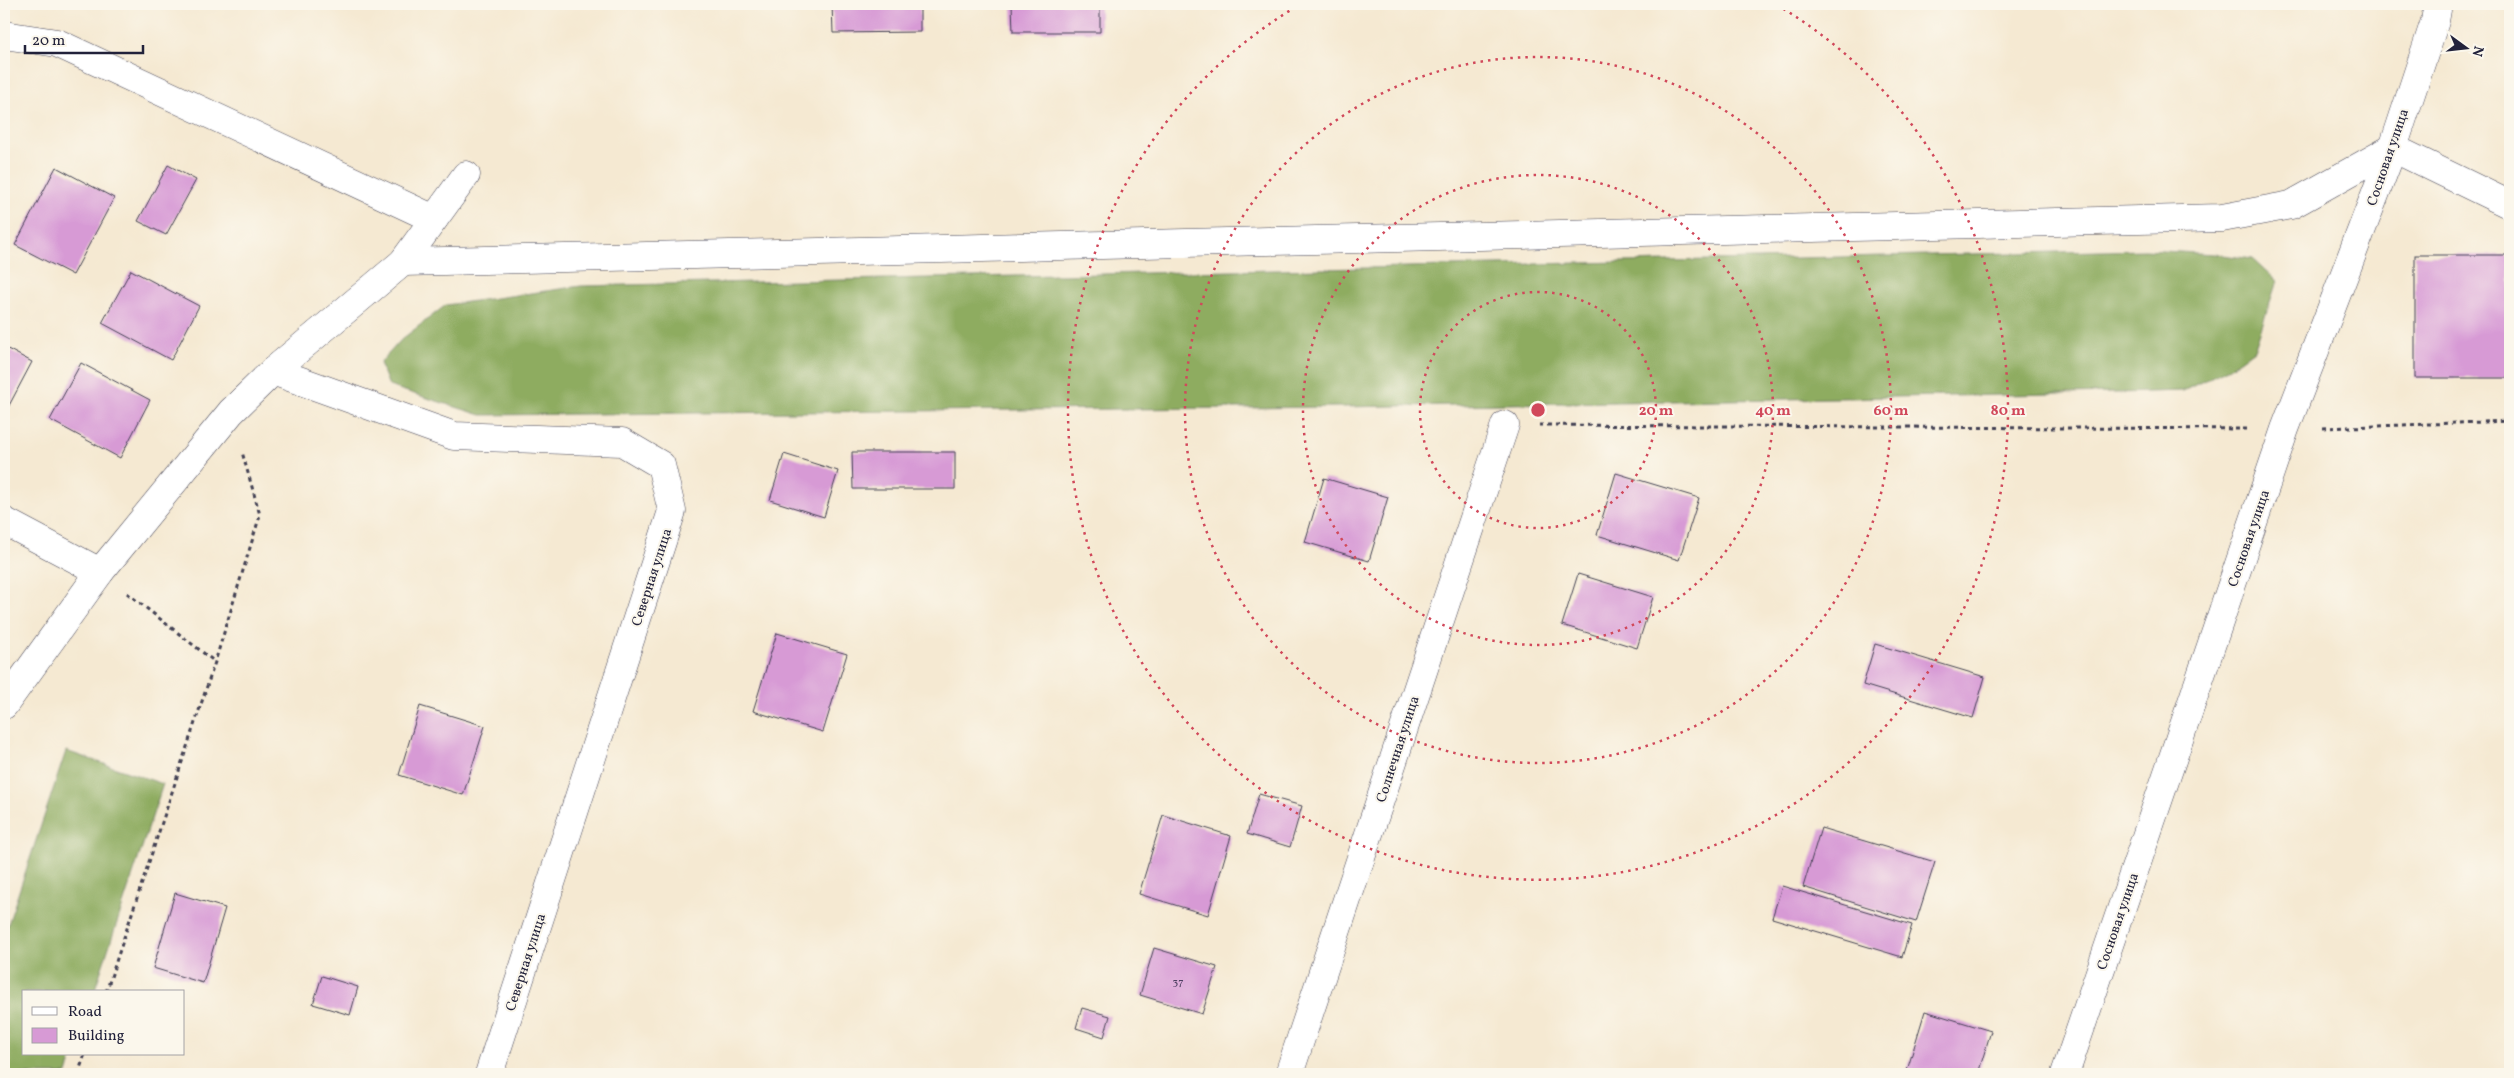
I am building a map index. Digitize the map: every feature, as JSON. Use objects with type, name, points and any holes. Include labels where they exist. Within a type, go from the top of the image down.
[{"type":"street","name":"Сосновая улица","points":[[2065,1074],[2285,429],[2393,148],[2435,22],[2438,4]]},
{"type":"street","points":[[4,35],[57,42],[434,219]]},
{"type":"street","points":[[402,262],[2222,218],[2291,205],[2393,148],[2510,205]]},
{"type":"street","points":[[4,705],[100,572],[231,412],[273,371],[402,262],[466,175]]},
{"type":"street","name":"Северная улица","points":[[273,371],[454,436],[622,442],[661,465],[672,511],[489,1074]]},
{"type":"street","name":"Солнечная улица","points":[[1289,1074],[1505,425]]},
{"type":"street","points":[[4,521],[100,572]]},
{"type":"path","points":[[107,990],[215,662],[260,515],[231,412]]},
{"type":"path","points":[[1505,425],[2285,429],[2510,421]]},
{"type":"path","points":[[100,572],[215,662]]},
{"type":"path","points":[[78,1074],[84,1056]]},
{"type":"green space","points":[[2145,250],[2214,254],[2253,259],[2277,281],[2254,350],[2229,368],[2183,391],[1341,407],[481,415],[389,386],[380,363],[402,339],[446,305],[581,286]]},
{"type":"green space","points":[[66,751],[163,784],[95,990],[22,990],[22,1056],[72,1056],[67,1074],[4,1074],[4,936]]},
{"type":"building","points":[[832,4],[920,4],[920,32],[833,33]]},
{"type":"building","points":[[1012,4],[1100,4],[1100,32],[1013,32]]},
{"type":"building","points":[[168,165],[196,180],[166,235],[138,221]]},
{"type":"building","points":[[56,167],[114,198],[73,275],[15,245]]},
{"type":"building","points":[[2415,255],[2510,255],[2510,378],[2415,378]]},
{"type":"building","points":[[131,270],[199,306],[171,360],[102,323]]},
{"type":"building","points":[[4,347],[32,362],[4,415]]},
{"type":"building","points":[[81,363],[150,400],[120,458],[50,420]]},
{"type":"building","points":[[852,452],[955,452],[955,489],[853,489]]},
{"type":"building","points":[[784,454],[838,471],[824,517],[770,500]]},
{"type":"building","points":[[1616,473],[1699,498],[1679,560],[1597,535]]},
{"type":"building","points":[[1324,478],[1388,497],[1369,561],[1305,542]]},
{"type":"building","points":[[1578,574],[1653,597],[1637,648],[1562,625]]},
{"type":"building","points":[[777,633],[847,654],[823,732],[753,711]]},
{"type":"building","points":[[1875,644],[1985,677],[1973,718],[1863,685]]},
{"type":"building","points":[[420,706],[485,726],[463,795],[399,775]]},
{"type":"building","points":[[1259,794],[1302,806],[1290,847],[1247,834]]},
{"type":"building","points":[[1163,815],[1231,836],[1208,915],[1139,894]]},
{"type":"building","points":[[1821,828],[1935,862],[1916,922],[1803,887]]},
{"type":"building","points":[[1782,886],[1912,925],[1902,957],[1772,918]]},
{"type":"building","points":[[175,893],[225,908],[203,983],[153,968]]},
{"type":"building","points":[[1154,948],[1217,967],[1202,1014],[1140,995]]},
{"type":"building","points":[[322,976],[358,987],[350,1015],[313,1004]]},
{"type":"building","points":[[1082,1008],[1110,1016],[1104,1037],[1076,1028]]},
{"type":"building","points":[[1925,1011],[1991,1031],[1978,1074],[1906,1074]]}]
